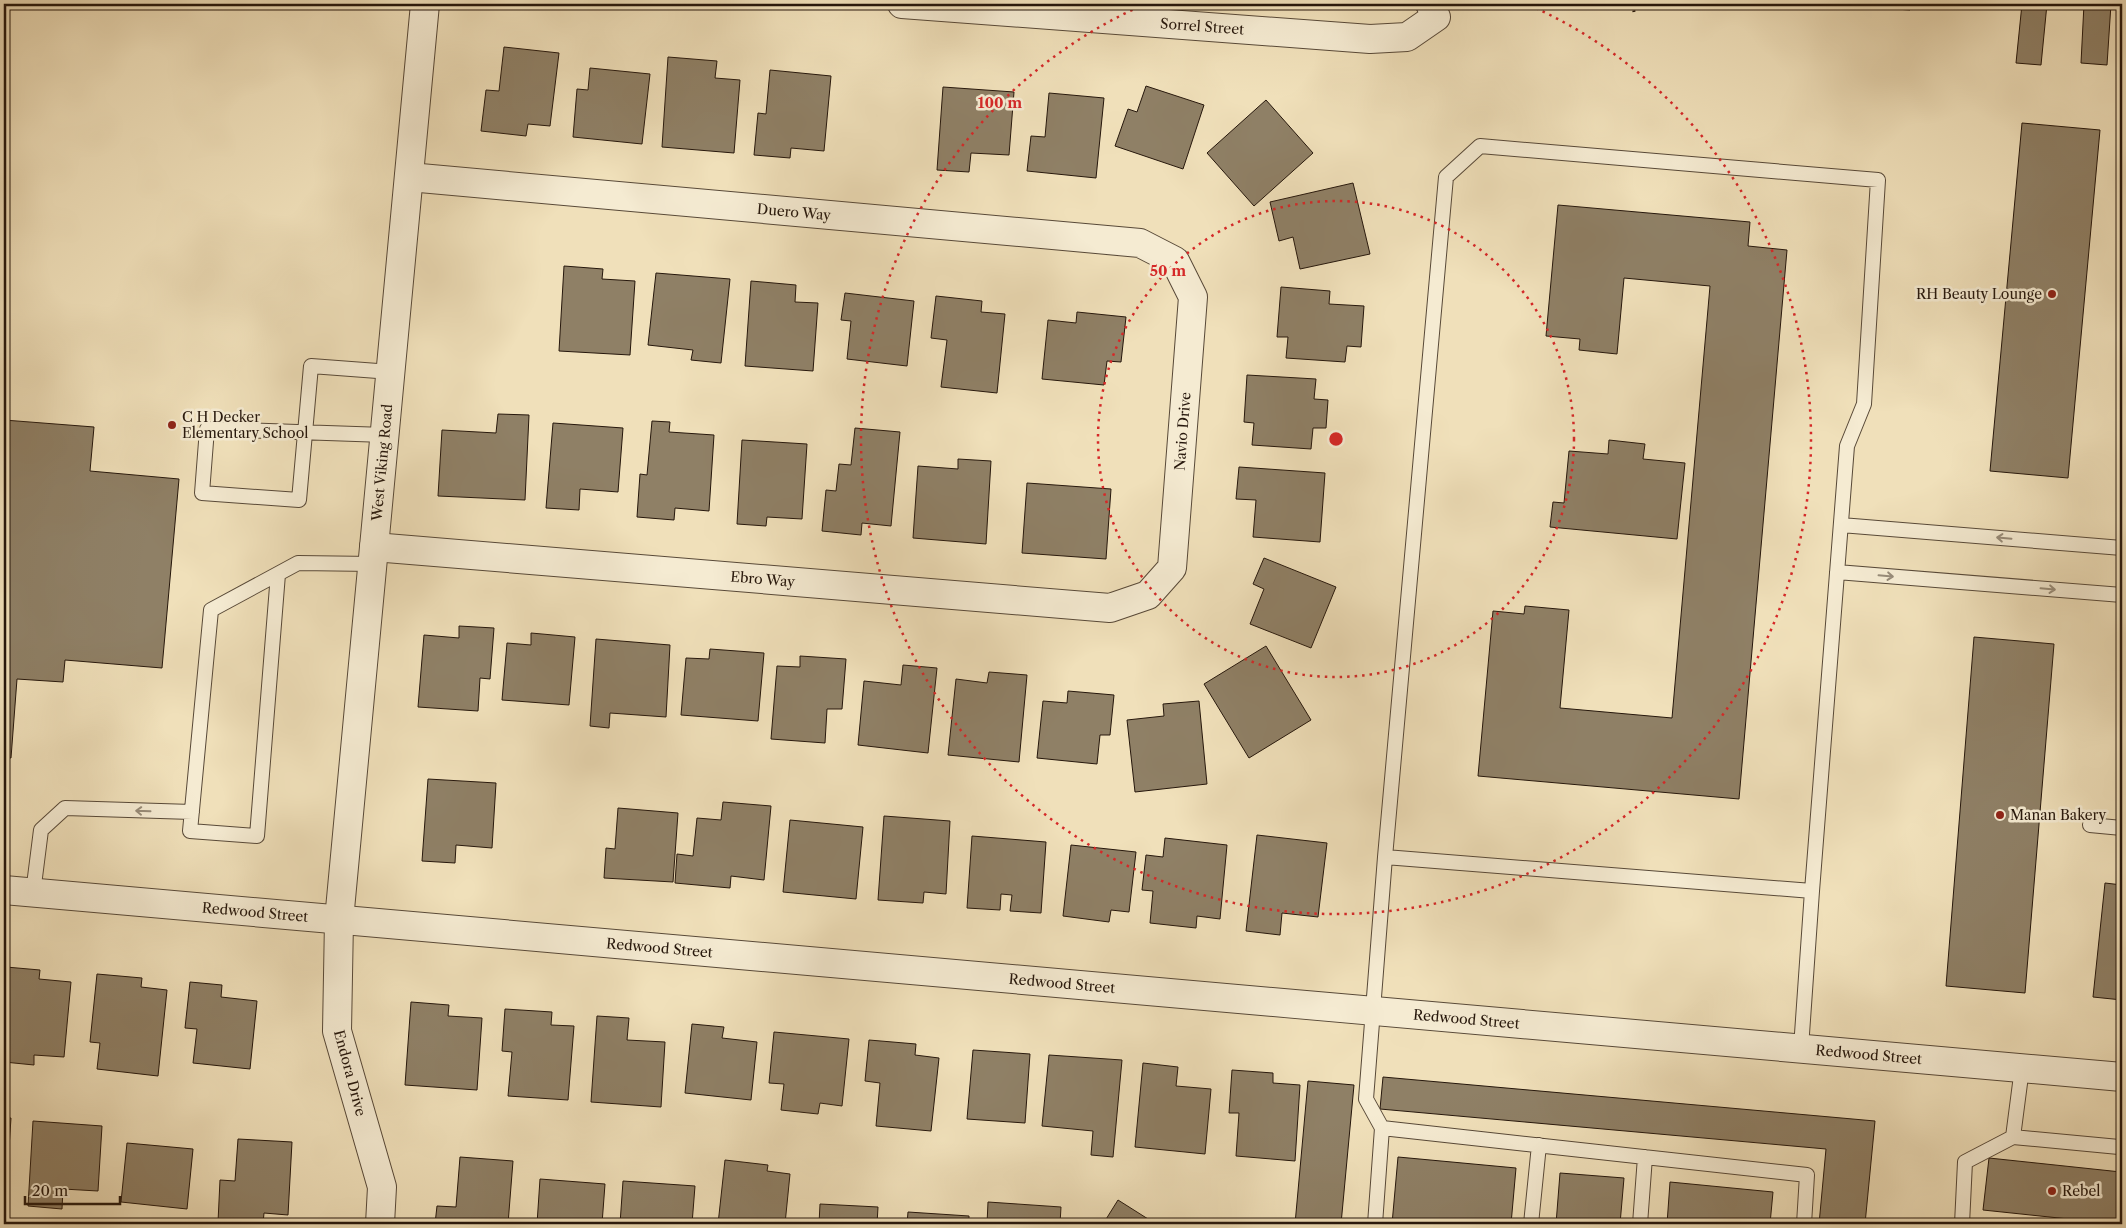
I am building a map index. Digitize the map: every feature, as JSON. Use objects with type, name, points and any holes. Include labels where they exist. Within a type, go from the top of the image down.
[{"type":"street","name":"West Viking Road","points":[[339,920],[425,4]]},
{"type":"street","name":"Sorrel Street","points":[[902,4],[1370,39],[1407,36],[1433,10]]},
{"type":"street","name":"Duero Way","points":[[409,177],[1140,243],[1175,262]]},
{"type":"street","name":"Navio Drive","points":[[1148,594],[1172,568],[1193,297],[1175,262]]},
{"type":"street","name":"Ebro Way","points":[[373,556],[1110,608],[1148,594]]},
{"type":"street","name":"Redwood Street","points":[[4,890],[2122,1076]]},
{"type":"street","name":"Endora Drive","points":[[339,920],[337,1031],[382,1187],[380,1224]]},
{"type":"lane","points":[[1375,1224],[1382,1128],[1366,1099],[1385,857],[1446,176],[1480,146],[1878,180],[1864,404],[1847,446],[1801,1048]]},
{"type":"lane","points":[[384,435],[304,432],[207,429],[202,493],[300,500],[304,432],[311,366],[390,372]]},
{"type":"lane","points":[[1841,525],[2122,548]]},
{"type":"lane","points":[[278,574],[257,836],[190,832],[211,610],[278,574],[298,564],[373,556]]},
{"type":"lane","points":[[1837,572],[2122,595]]},
{"type":"lane","points":[[33,893],[41,830],[65,808],[192,812]]},
{"type":"lane","points":[[2090,825],[2122,828]]},
{"type":"lane","points":[[1385,857],[1812,890]]},
{"type":"lane","points":[[2013,1138],[2022,1068]]},
{"type":"lane","points":[[1382,1128],[1807,1175],[1804,1224]]},
{"type":"lane","points":[[1962,1224],[1966,1162],[2013,1138],[2119,1147]]},
{"type":"lane","points":[[1531,1224],[1539,1145]]},
{"type":"lane","points":[[1640,1224],[1645,1157]]},
{"type":"path","points":[[1634,4],[1634,12]]},
{"type":"building","points":[[1820,4],[1911,4],[1910,10]]},
{"type":"building","points":[[2022,4],[2047,4],[2041,65],[2016,63]]},
{"type":"building","points":[[2084,4],[2111,4],[2107,65],[2081,63]]},
{"type":"building","points":[[504,47],[559,53],[550,126],[528,124],[526,136],[481,131],[486,90],[499,91]]},
{"type":"building","points":[[668,57],[717,61],[715,78],[740,80],[734,153],[662,147]]},
{"type":"building","points":[[590,68],[650,74],[642,144],[573,137],[577,89],[588,90]]},
{"type":"building","points":[[770,70],[831,76],[824,151],[791,148],[790,158],[754,155],[758,113],[766,114]]},
{"type":"building","points":[[1146,86],[1204,105],[1183,169],[1115,146],[1128,109],[1137,112]]},
{"type":"building","points":[[943,87],[1014,92],[1009,155],[971,153],[969,172],[937,170]]},
{"type":"building","points":[[1049,93],[1104,98],[1096,178],[1027,171],[1031,136],[1045,137]]},
{"type":"building","points":[[1266,100],[1313,153],[1254,206],[1207,153]]},
{"type":"building","points":[[2022,123],[2100,130],[2068,478],[1990,471]]},
{"type":"building","points":[[1353,183],[1370,254],[1300,269],[1293,237],[1279,241],[1270,202]]},
{"type":"building","points":[[1558,205],[1750,222],[1748,246],[1787,250],[1739,799],[1478,776],[1493,611],[1524,614],[1525,606],[1569,610],[1560,708],[1672,718],[1710,286],[1624,278],[1617,354],[1579,350],[1580,339],[1546,336]]},
{"type":"building","points":[[564,266],[603,269],[602,279],[635,281],[630,355],[559,351]]},
{"type":"building","points":[[656,273],[730,279],[721,363],[691,360],[693,350],[648,345]]},
{"type":"building","points":[[751,281],[796,285],[795,302],[818,303],[813,371],[745,366]]},
{"type":"building","points":[[1281,287],[1330,291],[1329,304],[1364,306],[1361,347],[1347,346],[1345,362],[1286,358],[1288,337],[1277,337]]},
{"type":"building","points":[[845,293],[914,301],[907,366],[847,359],[851,321],[841,320]]},
{"type":"building","points":[[936,296],[982,301],[981,312],[1005,314],[997,393],[941,387],[947,340],[931,338]]},
{"type":"building","points":[[1077,312],[1126,317],[1121,362],[1107,361],[1104,385],[1042,379],[1048,320],[1076,323]]},
{"type":"building","points":[[1247,375],[1316,379],[1314,399],[1328,400],[1326,428],[1313,428],[1311,449],[1252,445],[1254,423],[1244,422]]},
{"type":"building","points":[[498,414],[529,415],[525,500],[438,496],[442,430],[496,433]]},
{"type":"building","points":[[4,420],[94,427],[90,471],[179,479],[162,668],[65,660],[63,682],[17,679],[11,758],[4,757]]},
{"type":"building","points":[[652,421],[670,422],[669,432],[714,435],[709,511],[675,508],[674,520],[637,517],[640,474],[647,475]]},
{"type":"building","points":[[553,423],[623,428],[618,492],[580,489],[579,510],[546,508]]},
{"type":"building","points":[[855,428],[900,432],[891,526],[862,523],[861,535],[822,531],[826,490],[836,491],[839,464],[851,465]]},
{"type":"building","points":[[742,440],[807,444],[802,519],[767,517],[766,526],[737,524]]},
{"type":"building","points":[[1609,440],[1645,444],[1643,459],[1685,463],[1677,539],[1550,527],[1553,502],[1564,503],[1569,451],[1608,454]]},
{"type":"building","points":[[958,459],[991,461],[986,544],[913,538],[918,466],[958,469]]},
{"type":"building","points":[[1239,467],[1325,473],[1320,542],[1253,537],[1256,500],[1236,499]]},
{"type":"building","points":[[1027,483],[1111,489],[1106,559],[1022,553]]},
{"type":"building","points":[[1264,558],[1336,587],[1311,648],[1250,624],[1264,589],[1253,584]]},
{"type":"building","points":[[459,626],[494,628],[490,679],[480,678],[478,711],[418,707],[424,635],[459,638]]},
{"type":"building","points":[[531,633],[575,637],[569,705],[502,700],[507,643],[531,645]]},
{"type":"building","name":"Manan Bakery","points":[[1974,637],[2054,644],[2025,993],[1946,986]]},
{"type":"building","points":[[596,639],[670,645],[666,717],[610,713],[609,728],[590,726]]},
{"type":"building","points":[[1266,646],[1311,720],[1249,758],[1204,684]]},
{"type":"building","points":[[710,649],[764,653],[758,721],[681,715],[686,658],[709,659]]},
{"type":"building","points":[[800,656],[846,659],[842,709],[827,709],[825,743],[771,739],[777,666],[800,667]]},
{"type":"building","points":[[903,665],[937,668],[928,753],[858,745],[864,681],[901,685]]},
{"type":"building","points":[[989,672],[1027,675],[1019,762],[948,755],[956,679],[987,683]]},
{"type":"building","points":[[1068,691],[1114,695],[1110,735],[1100,735],[1097,764],[1037,758],[1043,701],[1067,703]]},
{"type":"building","points":[[1199,701],[1207,784],[1135,792],[1127,720],[1164,716],[1163,704]]},
{"type":"building","points":[[428,779],[496,783],[492,848],[456,845],[455,863],[422,861]]},
{"type":"building","points":[[723,802],[771,806],[764,880],[731,876],[730,888],[675,883],[677,854],[693,856],[697,818],[721,820]]},
{"type":"building","points":[[618,808],[678,813],[673,882],[604,878],[606,848],[615,849]]},
{"type":"building","points":[[884,816],[950,821],[946,894],[924,892],[923,903],[878,900]]},
{"type":"building","points":[[790,820],[863,827],[856,899],[783,892]]},
{"type":"building","points":[[1257,835],[1327,843],[1318,917],[1282,913],[1280,935],[1246,931]]},
{"type":"building","points":[[972,836],[1046,842],[1041,913],[1010,911],[1012,895],[1001,894],[1000,910],[967,908]]},
{"type":"building","points":[[1165,838],[1227,845],[1220,919],[1197,916],[1196,928],[1150,923],[1153,891],[1142,890],[1146,855],[1163,857]]},
{"type":"building","points":[[1071,845],[1136,852],[1129,912],[1111,910],[1109,922],[1063,916]]},
{"type":"building","points":[[2105,883],[2122,885],[2122,1000],[2093,997]]},
{"type":"building","points":[[6,967],[40,970],[39,979],[71,982],[64,1057],[34,1055],[34,1065],[4,1062]]},
{"type":"building","points":[[97,974],[142,978],[141,987],[167,990],[158,1076],[97,1069],[100,1043],[90,1042]]},
{"type":"building","points":[[190,982],[222,985],[221,997],[257,1001],[250,1069],[193,1063],[197,1029],[185,1028]]},
{"type":"building","points":[[411,1002],[449,1005],[448,1016],[482,1018],[477,1090],[405,1085]]},
{"type":"building","points":[[505,1009],[552,1012],[551,1025],[574,1026],[568,1100],[508,1096],[512,1052],[502,1051]]},
{"type":"building","points":[[597,1016],[629,1018],[627,1040],[665,1042],[661,1107],[591,1102]]},
{"type":"building","points":[[692,1024],[724,1027],[722,1038],[757,1042],[751,1100],[685,1093]]},
{"type":"building","points":[[774,1032],[849,1039],[842,1106],[820,1103],[818,1114],[781,1110],[784,1084],[769,1083]]},
{"type":"building","points":[[869,1040],[916,1044],[915,1055],[939,1058],[931,1131],[876,1126],[880,1083],[865,1081]]},
{"type":"building","points":[[973,1050],[1030,1054],[1025,1123],[967,1119]]},
{"type":"building","points":[[1049,1055],[1122,1060],[1113,1157],[1091,1155],[1093,1131],[1042,1126]]},
{"type":"building","points":[[1143,1063],[1178,1067],[1176,1086],[1211,1089],[1205,1154],[1135,1147]]},
{"type":"building","points":[[1232,1070],[1273,1073],[1273,1083],[1300,1085],[1295,1161],[1236,1156],[1239,1113],[1229,1113]]},
{"type":"building","points":[[1383,1077],[1875,1121],[1865,1224],[1819,1224],[1826,1149],[1380,1109]]},
{"type":"building","points":[[1308,1081],[1354,1085],[1341,1224],[1295,1224]]},
{"type":"building","points":[[4,1118],[11,1118],[6,1193],[4,1193]]},
{"type":"building","points":[[33,1121],[102,1126],[98,1191],[63,1189],[62,1209],[28,1206]]},
{"type":"building","points":[[238,1139],[292,1142],[288,1215],[264,1213],[263,1224],[218,1222],[220,1180],[235,1181]]},
{"type":"building","points":[[127,1143],[193,1149],[187,1209],[121,1202]]},
{"type":"building","points":[[460,1157],[513,1161],[508,1224],[435,1224],[437,1206],[456,1207]]},
{"type":"building","points":[[1398,1157],[1516,1168],[1511,1224],[1392,1224]]},
{"type":"building","points":[[1989,1158],[2121,1172],[2116,1224],[1983,1210]]},
{"type":"building","points":[[725,1160],[768,1165],[767,1171],[790,1174],[785,1224],[718,1224]]},
{"type":"building","points":[[1560,1173],[1624,1178],[1620,1224],[1556,1224]]},
{"type":"building","points":[[540,1179],[605,1184],[602,1224],[537,1224]]},
{"type":"building","points":[[623,1181],[695,1186],[692,1224],[620,1224]]},
{"type":"building","points":[[1670,1182],[1773,1192],[1770,1224],[1667,1224]]},
{"type":"building","points":[[1118,1200],[1156,1224],[1103,1224]]},
{"type":"building","points":[[988,1202],[1061,1207],[1060,1224],[987,1224]]},
{"type":"building","points":[[820,1204],[878,1207],[877,1224],[819,1224]]},
{"type":"building","points":[[908,1212],[969,1216],[969,1224],[907,1224]]},
{"type":"place","name":"RH Beauty Lounge","points":[[2052,294]]},
{"type":"place","name":"C H Decker Elementary School","points":[[172,425]]},
{"type":"place","name":"Manan Bakery","points":[[2000,815]]},
{"type":"place","name":"Rebel","points":[[2052,1191]]}]
